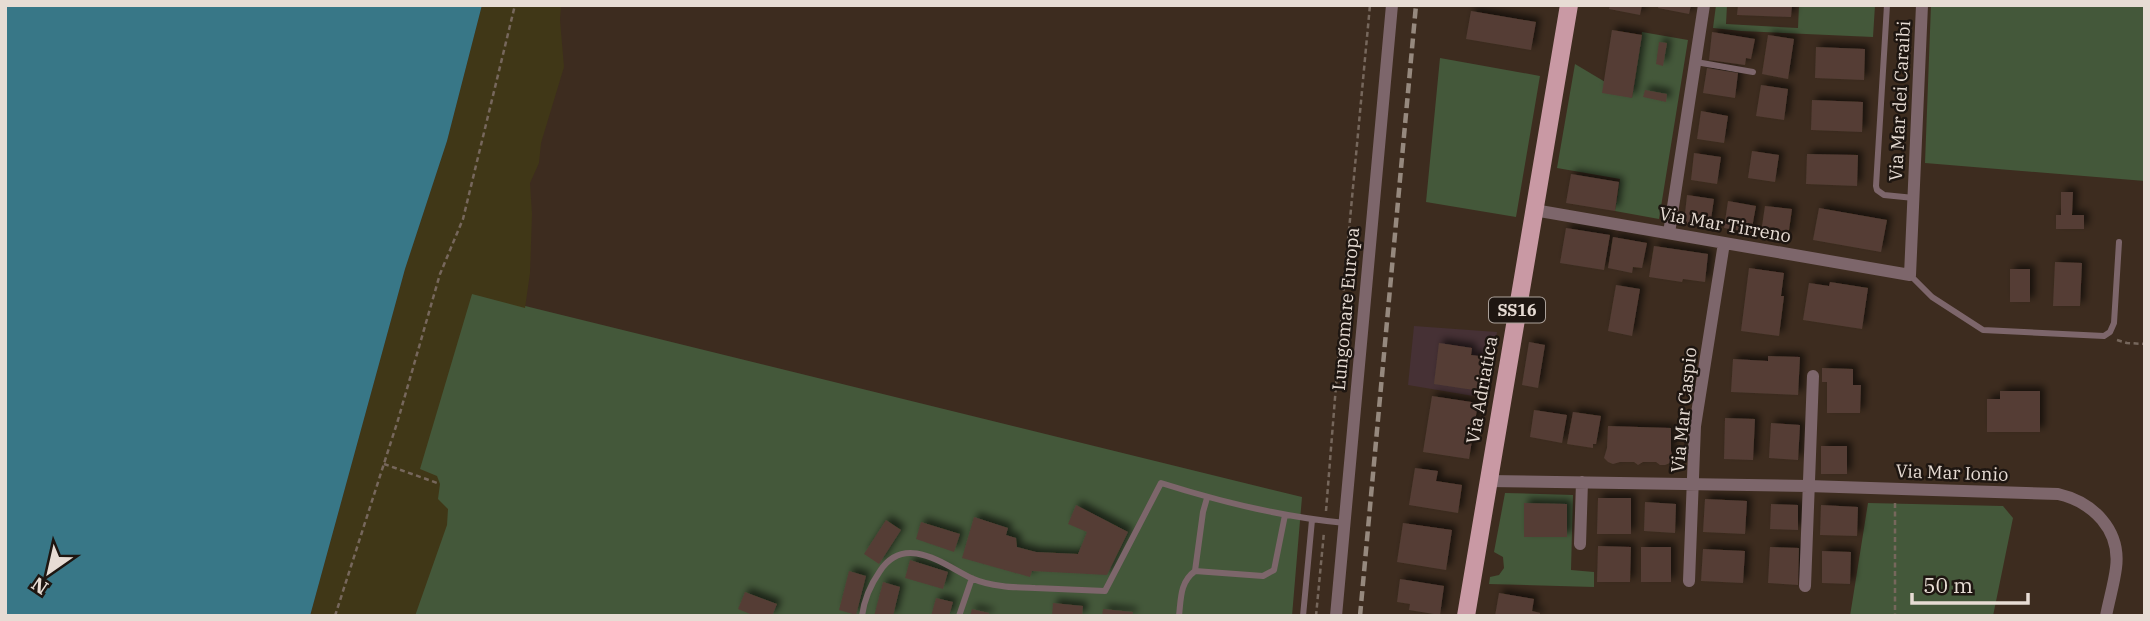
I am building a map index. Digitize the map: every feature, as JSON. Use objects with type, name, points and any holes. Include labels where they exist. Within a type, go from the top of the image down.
[{"type":"main road","name":"Via Adriatica","points":[[1466,616],[1569,5]]},
{"type":"street","name":"Lungomare Europa","points":[[1336,616],[1392,5]]},
{"type":"street","points":[[1669,233],[1704,5]]},
{"type":"street","name":"Via Mar dei Caraibi","points":[[1910,275],[1922,5]]},
{"type":"street","name":"Via Mar Tirreno","points":[[1534,210],[1910,275]]},
{"type":"street","name":"Via Mar Caspio","points":[[1689,581],[1695,426],[1724,243]]},
{"type":"street","points":[[1805,586],[1813,376]]},
{"type":"street","name":"Via Mar Ionio","points":[[1488,481],[1808,486],[2058,494],[2081,501],[2091,508],[2106,524],[2111,534],[2116,568],[2106,616]]},
{"type":"street","points":[[1580,544],[1582,482]]},
{"type":"lane","name":"Via Mar dei Caraibi","points":[[1887,5],[1876,186],[1877,190],[1884,194],[1913,198]]},
{"type":"lane","points":[[1696,62],[1753,72]]},
{"type":"lane","points":[[1910,275],[1932,297],[1983,330],[2104,335],[2110,332],[2114,323],[2119,242]]},
{"type":"lane","points":[[862,616],[874,580],[883,566],[907,553],[938,559],[972,578],[1003,586],[1105,592],[1161,483],[1207,498],[1285,515],[1345,523]]},
{"type":"lane","points":[[1180,616],[1182,589],[1187,578],[1195,571],[1207,498]]},
{"type":"lane","points":[[1195,571],[1263,576],[1274,570],[1285,515]]},
{"type":"lane","points":[[1303,616],[1312,520]]},
{"type":"lane","points":[[959,616],[972,578]]},
{"type":"path","points":[[335,616],[384,464],[440,274],[463,219],[515,5]]},
{"type":"path","points":[[1316,616],[1370,5]]},
{"type":"path","points":[[2104,335],[2127,343],[2145,344]]},
{"type":"path","points":[[384,464],[440,484]]},
{"type":"path","points":[[1895,489],[1895,616]]},
{"type":"shaded area","points":[[1414,326],[1497,332],[1485,398],[1408,385]]},
{"type":"green space","points":[[1716,5],[1727,5],[1726,24],[1798,28],[1799,5],[1875,5],[1873,37],[1713,28]]},
{"type":"green space","points":[[1931,5],[2145,5],[2145,181],[1925,163]]},
{"type":"green space","points":[[1642,32],[1688,40],[1659,219],[1615,211],[1620,179],[1557,168],[1575,64],[1632,98]]},
{"type":"green space","points":[[1440,58],[1540,76],[1516,217],[1426,202]]},
{"type":"green space","points":[[472,293],[1302,497],[1292,616],[335,616]]},
{"type":"green space","points":[[1505,493],[1573,495],[1571,570],[1594,572],[1594,587],[1489,584],[1490,577],[1499,575],[1504,568],[1503,557],[1494,552]],"holes":[[[1524,504],[1567,504],[1567,537],[1524,536]]]},
{"type":"green space","points":[[1868,503],[2003,506],[2013,518],[1993,616],[1850,616]]},
{"type":"sand","points":[[482,5],[561,5],[564,67],[541,143],[539,163],[530,183],[530,273],[525,308],[472,294],[420,469],[437,476],[440,484],[438,499],[448,509],[447,525],[415,616],[310,616],[405,269],[447,141]]},
{"type":"water","points":[[5,5],[482,5],[447,141],[405,269],[310,616],[5,616]]},
{"type":"building","points":[[1610,5],[1642,5],[1640,15],[1609,9]]},
{"type":"building","points":[[1659,5],[1691,5],[1689,14],[1658,8]]},
{"type":"building","points":[[1738,5],[1792,5],[1791,17],[1737,15]]},
{"type":"building","points":[[1471,11],[1536,22],[1531,50],[1466,39]]},
{"type":"building","points":[[1612,30],[1642,35],[1632,98],[1602,93]]},
{"type":"building","points":[[1712,32],[1755,39],[1751,59],[1746,58],[1745,65],[1709,60]]},
{"type":"building","points":[[1768,35],[1794,39],[1788,79],[1762,74]]},
{"type":"building","points":[[1659,42],[1667,43],[1663,66],[1656,64]]},
{"type":"building","points":[[1816,47],[1865,49],[1864,80],[1815,78]]},
{"type":"building","points":[[1707,68],[1738,73],[1735,98],[1703,93]]},
{"type":"building","points":[[1761,85],[1788,89],[1784,120],[1756,116]]},
{"type":"building","points":[[1645,90],[1667,94],[1666,102],[1643,97]]},
{"type":"building","points":[[1812,100],[1863,102],[1862,132],[1811,130]]},
{"type":"building","points":[[1701,111],[1728,116],[1724,143],[1697,139]]},
{"type":"building","points":[[1752,151],[1779,155],[1775,182],[1748,178]]},
{"type":"building","points":[[1694,153],[1721,157],[1717,184],[1691,180]]},
{"type":"building","points":[[1807,154],[1858,155],[1857,186],[1806,184]]},
{"type":"building","points":[[1571,174],[1619,182],[1615,211],[1566,203]]},
{"type":"building","points":[[2061,192],[2073,192],[2072,215],[2084,215],[2084,229],[2056,229],[2056,215],[2061,215]]},
{"type":"building","points":[[1687,195],[1714,199],[1710,226],[1684,223]]},
{"type":"building","points":[[1728,201],[1756,206],[1751,233],[1724,228]]},
{"type":"building","points":[[1765,206],[1792,209],[1788,237],[1761,233]]},
{"type":"building","points":[[1819,208],[1887,220],[1881,252],[1813,240]]},
{"type":"building","points":[[1566,228],[1610,235],[1604,270],[1560,263]]},
{"type":"building","points":[[1613,237],[1647,243],[1642,268],[1633,267],[1632,273],[1608,268]]},
{"type":"building","points":[[1654,246],[1708,254],[1705,282],[1649,277]]},
{"type":"building","points":[[2055,262],[2082,263],[2080,306],[2053,306]]},
{"type":"building","points":[[1749,268],[1784,273],[1779,336],[1741,331]]},
{"type":"building","points":[[2010,269],[2030,269],[2030,302],[2010,302]]},
{"type":"building","points":[[1830,282],[1868,288],[1862,329],[1803,320],[1809,283],[1829,286]]},
{"type":"building","points":[[1616,285],[1640,289],[1632,336],[1608,331]]},
{"type":"building","points":[[1529,342],[1545,345],[1538,388],[1522,385]]},
{"type":"building","points":[[1439,343],[1472,348],[1471,355],[1486,357],[1481,391],[1434,384]]},
{"type":"building","points":[[1768,356],[1800,357],[1798,395],[1731,392],[1733,359],[1768,361]]},
{"type":"building","points":[[1822,368],[1853,369],[1853,385],[1861,385],[1860,413],[1827,413],[1827,382],[1822,382]]},
{"type":"building","points":[[2000,391],[2040,391],[2040,432],[1987,432],[1987,399],[2000,399]]},
{"type":"building","points":[[1432,396],[1478,403],[1469,459],[1423,452]]},
{"type":"building","points":[[1534,410],[1567,415],[1562,443],[1530,437]]},
{"type":"building","points":[[1573,412],[1601,416],[1593,448],[1567,444]]},
{"type":"building","points":[[1725,418],[1755,419],[1753,460],[1724,459]]},
{"type":"building","points":[[1771,423],[1800,425],[1798,460],[1769,458]]},
{"type":"building","points":[[1608,426],[1671,428],[1673,459],[1665,465],[1656,462],[1643,462],[1638,465],[1634,462],[1608,462],[1604,458]]},
{"type":"building","points":[[1821,446],[1847,446],[1847,474],[1821,474]]},
{"type":"building","points":[[1415,468],[1438,471],[1436,481],[1462,485],[1458,513],[1409,505]]},
{"type":"building","points":[[1598,498],[1631,498],[1631,534],[1597,534]]},
{"type":"building","points":[[1705,499],[1747,501],[1745,534],[1703,532]]},
{"type":"building","points":[[1645,502],[1676,504],[1675,533],[1644,531]]},
{"type":"building","points":[[1524,503],[1567,504],[1567,537],[1524,537]]},
{"type":"building","points":[[1771,504],[1798,505],[1798,530],[1770,529]]},
{"type":"building","points":[[1076,505],[1128,532],[1107,575],[1032,571],[1030,577],[962,558],[974,517],[1008,528],[1006,535],[1016,538],[1017,547],[1036,552],[1078,554],[1087,532],[1068,524]]},
{"type":"building","points":[[1821,505],[1858,507],[1857,536],[1820,535]]},
{"type":"building","points":[[886,520],[901,530],[879,564],[864,554]]},
{"type":"building","points":[[921,522],[960,534],[954,552],[916,539]]},
{"type":"building","points":[[1403,523],[1452,530],[1446,570],[1397,562]]},
{"type":"building","points":[[1598,546],[1631,547],[1630,582],[1597,582]]},
{"type":"building","points":[[1641,547],[1671,547],[1671,582],[1641,582]]},
{"type":"building","points":[[1770,547],[1799,548],[1798,585],[1768,583]]},
{"type":"building","points":[[1703,549],[1745,551],[1743,583],[1701,581]]},
{"type":"building","points":[[1822,551],[1851,552],[1850,584],[1822,583]]},
{"type":"building","points":[[910,560],[948,572],[943,589],[905,578]]},
{"type":"building","points":[[849,571],[866,576],[856,615],[839,610]]},
{"type":"building","points":[[1400,579],[1444,586],[1440,615],[1409,610],[1410,604],[1397,602]]},
{"type":"building","points":[[883,582],[900,587],[893,616],[874,616]]},
{"type":"building","points":[[745,592],[777,604],[772,616],[755,616],[738,609]]},
{"type":"building","points":[[1499,593],[1534,599],[1532,611],[1540,613],[1540,616],[1495,616]]},
{"type":"building","points":[[936,598],[953,602],[949,616],[931,616]]},
{"type":"building","points":[[1053,603],[1083,606],[1082,616],[1052,616]]},
{"type":"building","points":[[972,609],[989,613],[989,616],[970,616]]},
{"type":"building","points":[[1103,609],[1133,612],[1132,616],[1102,616]]},
{"type":"railway","points":[[1360,616],[1416,5]]}]
